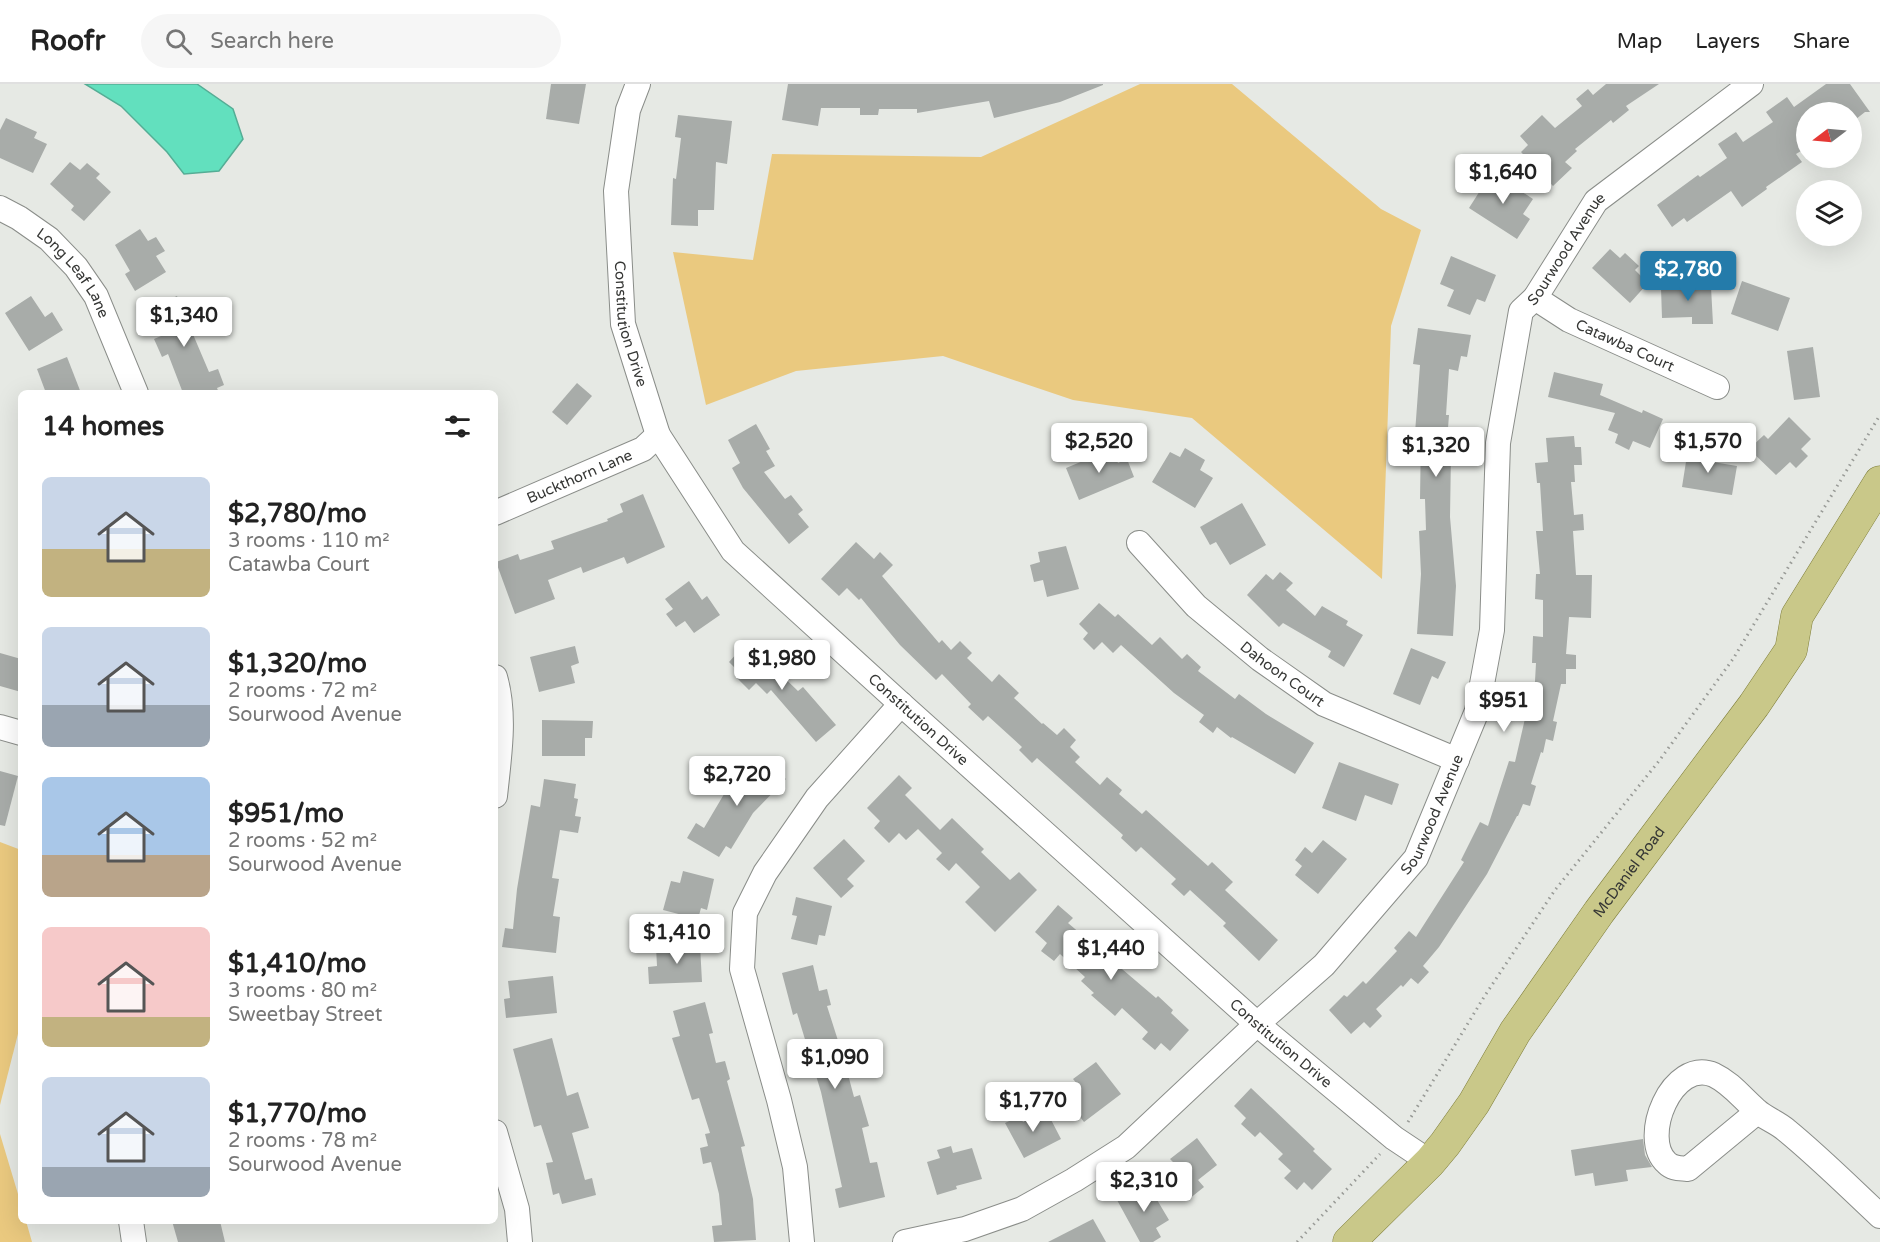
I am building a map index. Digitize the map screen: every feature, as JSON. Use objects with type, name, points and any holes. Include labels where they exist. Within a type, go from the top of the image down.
[{"type":"main road","name":"McDaniel Road","points":[[1349,1242],[1430,1162],[1474,1103],[1515,1032],[1599,912],[1708,768],[1773,677],[1791,650],[1797,616],[1880,482]]},
{"type":"street","name":"Constitution Drive","points":[[638,84],[628,110],[616,191],[623,324],[658,435],[734,551],[1257,1024],[1394,1138],[1430,1162]]},
{"type":"street","name":"Sourwood Avenue","points":[[905,1242],[965,1229],[1022,1209],[1126,1147],[1257,1024],[1324,965],[1416,858],[1477,711],[1492,630],[1498,444],[1521,311],[1535,298],[1596,201],[1751,84]]},
{"type":"street","name":"Long Leaf Lane","points":[[0,208],[49,239],[76,267],[96,296],[135,390]]},
{"type":"street","name":"Catawba Court","points":[[1535,298],[1569,320],[1717,387]]},
{"type":"street","name":"Buckthorn Lane","points":[[498,512],[643,449],[658,435]]},
{"type":"street","name":"Dahoon Court","points":[[1139,543],[1196,606],[1260,659],[1324,704],[1457,760]]},
{"type":"street","points":[[498,689],[501,745],[498,770]]},
{"type":"street","points":[[802,1242],[795,1167],[779,1100],[742,969],[746,913],[765,873],[817,798],[901,704]]},
{"type":"street","points":[[0,727],[18,732]]},
{"type":"street","points":[[1757,1112],[1776,1121],[1817,1155],[1880,1216]]},
{"type":"street","points":[[498,1142],[517,1209],[520,1242]]},
{"type":"street","points":[[131,1224],[134,1242]]},
{"type":"path","points":[[1297,1242],[1406,1124],[1484,997],[1555,890],[1659,761],[1733,659],[1880,415]]},
{"type":"shaded area","points":[[85,84],[197,84],[233,109],[243,139],[219,171],[184,174],[167,152],[121,106]]},
{"type":"shaded area","points":[[1140,84],[1232,84],[1381,209],[1421,230],[1391,326],[1382,579],[1192,418],[1073,400],[943,356],[796,371],[706,405],[673,252],[753,260],[772,154],[981,157]]},
{"type":"shaded area","points":[[0,842],[18,849],[18,1034],[0,1105]]},
{"type":"shaded area","points":[[0,1134],[18,1194],[18,1224],[27,1224],[32,1242],[0,1242]]},
{"type":"building","points":[[551,84],[586,84],[579,124],[546,119]]},
{"type":"building","points":[[788,84],[1103,85],[1060,102],[994,118],[989,101],[917,113],[917,109],[879,109],[878,115],[860,115],[860,108],[821,108],[818,126],[782,120]]},
{"type":"building","points":[[1606,84],[1659,84],[1626,106],[1629,110],[1613,123],[1611,120],[1575,149],[1577,151],[1565,162],[1572,168],[1553,186],[1521,152],[1528,145],[1520,136],[1542,115],[1555,128],[1582,106],[1576,99],[1588,89],[1593,95]]},
{"type":"building","points":[[1826,84],[1850,84],[1870,112],[1862,114],[1862,102],[1801,102]]},
{"type":"building","points":[[1787,97],[1794,107],[1796,106],[1796,166],[1742,207],[1731,191],[1687,222],[1684,218],[1672,227],[1657,205],[1698,175],[1700,177],[1727,158],[1718,144],[1736,132],[1743,142],[1773,122],[1766,112]]},
{"type":"building","points":[[678,115],[732,121],[727,164],[716,162],[714,210],[698,210],[698,226],[671,225],[673,178],[676,179],[681,138],[675,137]]},
{"type":"building","points":[[6,118],[37,132],[34,138],[47,144],[33,173],[0,158],[0,130]]},
{"type":"building","points":[[70,162],[80,170],[87,163],[100,174],[96,178],[111,192],[84,221],[71,210],[74,206],[50,184]]},
{"type":"building","points":[[1492,172],[1533,199],[1523,214],[1530,219],[1517,239],[1469,208]]},
{"type":"building","points":[[140,229],[148,241],[156,237],[165,251],[156,256],[166,272],[135,291],[125,274],[130,271],[115,245]]},
{"type":"building","points":[[1610,249],[1620,258],[1625,253],[1639,266],[1635,270],[1648,283],[1630,303],[1592,268]]},
{"type":"building","points":[[1451,256],[1496,275],[1485,302],[1477,299],[1470,315],[1447,306],[1454,290],[1440,284]]},
{"type":"building","points":[[1676,278],[1693,278],[1693,288],[1711,287],[1713,324],[1692,324],[1692,317],[1662,318],[1661,288],[1676,287]]},
{"type":"building","points":[[1742,281],[1790,298],[1778,331],[1731,314]]},
{"type":"building","points":[[31,296],[45,317],[52,312],[63,330],[29,351],[5,313]]},
{"type":"building","points":[[177,296],[182,309],[190,305],[197,321],[189,325],[209,372],[218,369],[224,385],[217,388],[218,390],[182,390],[168,354],[162,357],[154,339],[161,336],[149,308]]},
{"type":"building","points":[[1418,328],[1471,335],[1467,357],[1461,356],[1458,371],[1449,369],[1446,415],[1449,415],[1446,454],[1451,454],[1450,517],[1456,586],[1453,636],[1417,634],[1421,574],[1419,531],[1426,530],[1425,499],[1420,499],[1421,434],[1415,433],[1420,365],[1413,364]]},
{"type":"building","points":[[1813,347],[1820,397],[1794,400],[1787,351]]},
{"type":"building","points":[[67,357],[80,390],[45,390],[37,369]]},
{"type":"building","points":[[1554,372],[1603,384],[1600,395],[1642,413],[1643,410],[1663,419],[1650,448],[1633,441],[1629,450],[1615,443],[1618,434],[1608,430],[1615,413],[1548,397]]},
{"type":"building","points":[[577,383],[592,396],[567,425],[552,412]]},
{"type":"building","points":[[1789,417],[1811,439],[1801,449],[1808,456],[1796,468],[1790,462],[1776,475],[1749,449],[1764,435],[1768,439]]},
{"type":"building","points":[[756,424],[770,449],[766,451],[775,466],[764,472],[785,499],[791,495],[803,510],[798,514],[809,527],[789,544],[743,488],[732,468],[740,463],[728,440]]},
{"type":"building","points":[[1574,436],[1575,447],[1581,447],[1582,465],[1574,465],[1575,482],[1571,482],[1574,515],[1583,514],[1584,530],[1573,531],[1576,575],[1592,575],[1591,618],[1569,617],[1566,654],[1576,655],[1576,669],[1566,669],[1566,684],[1561,684],[1553,721],[1557,722],[1553,741],[1546,739],[1543,753],[1541,752],[1531,784],[1536,786],[1530,806],[1523,804],[1487,874],[1439,947],[1423,966],[1429,972],[1418,984],[1411,978],[1403,987],[1401,985],[1376,1009],[1382,1016],[1370,1028],[1364,1022],[1351,1034],[1329,1010],[1363,981],[1366,984],[1397,951],[1394,948],[1409,931],[1416,937],[1464,862],[1461,860],[1480,822],[1488,826],[1509,761],[1515,762],[1530,697],[1534,699],[1536,663],[1532,663],[1533,636],[1543,637],[1543,600],[1535,599],[1536,574],[1540,574],[1536,531],[1543,531],[1540,483],[1537,483],[1535,463],[1548,462],[1546,438]]},
{"type":"building","points":[[1185,448],[1205,460],[1200,470],[1213,478],[1195,508],[1152,482],[1170,452],[1180,457]]},
{"type":"building","points":[[1112,449],[1118,463],[1127,459],[1134,477],[1079,500],[1066,468]]},
{"type":"building","points":[[1688,449],[1708,453],[1707,461],[1737,466],[1732,495],[1682,487]]},
{"type":"building","points":[[643,494],[665,547],[627,564],[624,557],[583,573],[581,567],[548,580],[555,599],[515,614],[498,567],[498,561],[518,554],[520,560],[554,549],[551,541],[608,521],[607,519],[623,512],[620,504]]},
{"type":"building","points":[[1242,503],[1266,545],[1230,565],[1216,542],[1210,545],[1200,527]]},
{"type":"building","points":[[856,542],[874,559],[880,552],[893,565],[882,576],[939,643],[942,640],[951,650],[960,641],[972,653],[967,658],[992,682],[999,674],[1019,693],[1014,698],[1042,724],[1057,735],[1064,728],[1076,740],[1070,747],[1080,757],[1075,762],[1100,785],[1107,777],[1122,790],[1119,794],[1142,814],[1146,810],[1208,866],[1212,862],[1233,882],[1225,890],[1278,940],[1259,961],[1223,926],[1226,923],[1190,890],[1184,896],[1171,884],[1176,879],[1141,847],[1136,852],[1121,838],[1123,835],[1037,758],[1032,763],[1019,750],[1022,747],[988,716],[983,721],[968,707],[971,704],[942,674],[936,680],[900,645],[861,598],[859,600],[847,588],[839,596],[821,579]]},
{"type":"building","points":[[1066,546],[1079,589],[1047,597],[1043,580],[1034,582],[1030,565],[1040,562],[1038,552]]},
{"type":"building","points":[[1280,572],[1293,583],[1286,590],[1315,616],[1322,606],[1348,621],[1346,625],[1363,635],[1344,667],[1328,657],[1331,651],[1283,623],[1279,627],[1247,595],[1266,574],[1273,580]]},
{"type":"building","points":[[689,581],[702,600],[707,596],[720,615],[694,633],[685,621],[676,627],[666,614],[673,609],[665,599]]},
{"type":"building","points":[[1099,603],[1115,617],[1118,614],[1152,645],[1160,637],[1182,659],[1187,654],[1201,667],[1198,671],[1235,699],[1239,694],[1266,714],[1314,743],[1295,774],[1231,738],[1217,727],[1213,733],[1199,722],[1204,715],[1174,693],[1121,645],[1113,653],[1102,642],[1094,650],[1083,639],[1088,633],[1079,624]]},
{"type":"building","points":[[747,642],[798,691],[803,687],[836,725],[816,742],[771,690],[767,694],[756,683],[749,690],[735,676],[739,672],[729,662]]},
{"type":"building","points":[[575,646],[579,663],[571,666],[575,683],[539,692],[530,657]]},
{"type":"building","points":[[1411,648],[1446,662],[1438,679],[1432,676],[1420,705],[1393,694]]},
{"type":"building","points":[[0,653],[18,658],[18,691],[0,686]]},
{"type":"building","points":[[542,720],[593,721],[592,738],[585,738],[585,756],[542,756]]},
{"type":"building","points":[[762,756],[786,779],[753,813],[731,849],[726,846],[719,857],[687,838],[696,823],[704,828],[730,784],[727,781],[739,769],[744,774]]},
{"type":"building","points":[[1339,762],[1399,784],[1392,805],[1365,795],[1356,821],[1322,808]]},
{"type":"building","points":[[0,771],[18,776],[5,826],[0,825]]},
{"type":"building","points":[[899,775],[912,788],[905,795],[940,830],[952,818],[984,849],[981,852],[1010,880],[1019,872],[1037,890],[995,932],[965,902],[980,887],[956,863],[949,871],[936,859],[942,853],[918,829],[906,840],[899,833],[889,843],[874,828],[880,821],[867,808]]},
{"type":"building","points":[[544,779],[576,784],[574,798],[578,799],[575,816],[581,817],[578,833],[560,830],[552,878],[559,879],[553,916],[560,917],[556,953],[502,947],[505,928],[513,929],[531,805],[540,807]]},
{"type":"building","points":[[844,839],[865,861],[847,879],[854,886],[841,898],[813,868]]},
{"type":"building","points":[[1323,840],[1347,859],[1318,894],[1295,875],[1302,866],[1295,860],[1305,847],[1312,853]]},
{"type":"building","points":[[683,871],[714,879],[707,910],[701,908],[698,919],[663,910],[671,881],[680,883]]},
{"type":"building","points":[[796,897],[832,906],[825,936],[819,935],[817,945],[791,939],[797,916],[792,915]]},
{"type":"building","points":[[1058,905],[1073,918],[1068,923],[1156,998],[1158,996],[1173,1010],[1171,1013],[1189,1030],[1170,1051],[1161,1043],[1155,1050],[1142,1039],[1148,1032],[1122,1008],[1115,1016],[1091,995],[1094,993],[1081,981],[1085,977],[1060,954],[1054,961],[1041,951],[1047,943],[1035,932]]},
{"type":"building","points":[[700,945],[702,982],[649,984],[648,967],[657,966],[656,947]]},
{"type":"building","points":[[813,965],[819,991],[827,989],[831,1005],[827,1006],[841,1050],[849,1048],[854,1064],[846,1067],[854,1097],[860,1095],[869,1126],[862,1128],[870,1163],[877,1162],[885,1197],[839,1208],[835,1189],[842,1187],[821,1092],[797,1013],[793,1015],[782,973]]},
{"type":"building","points":[[553,976],[557,1013],[506,1018],[504,999],[510,998],[508,981]]},
{"type":"building","points":[[705,1002],[713,1033],[709,1034],[716,1063],[725,1061],[730,1079],[727,1081],[745,1146],[741,1147],[753,1199],[756,1240],[714,1242],[712,1226],[722,1225],[719,1194],[711,1162],[703,1164],[700,1148],[708,1146],[705,1134],[710,1133],[699,1098],[692,1100],[672,1038],[680,1036],[673,1011]]},
{"type":"building","points":[[552,1038],[567,1096],[578,1092],[589,1128],[572,1133],[585,1180],[592,1178],[596,1195],[562,1204],[559,1193],[553,1195],[546,1163],[553,1162],[541,1125],[534,1127],[513,1049]]},
{"type":"building","points":[[1096,1062],[1121,1094],[1084,1122],[1064,1096],[1078,1085],[1073,1079]]},
{"type":"building","points":[[1251,1088],[1315,1149],[1313,1151],[1332,1169],[1312,1190],[1304,1182],[1297,1190],[1284,1178],[1291,1171],[1278,1159],[1283,1154],[1260,1132],[1255,1137],[1241,1124],[1246,1118],[1234,1106]]},
{"type":"building","points":[[1046,1110],[1061,1139],[1024,1158],[1005,1123],[1020,1116],[1023,1122]]},
{"type":"building","points":[[1197,1138],[1217,1165],[1198,1180],[1204,1187],[1189,1199],[1167,1170],[1175,1164],[1170,1159]]},
{"type":"building","points":[[1643,1139],[1645,1155],[1652,1167],[1626,1170],[1628,1181],[1595,1186],[1593,1173],[1575,1176],[1571,1150]]},
{"type":"building","points":[[951,1146],[953,1153],[972,1148],[982,1179],[956,1186],[957,1189],[937,1195],[927,1162],[940,1158],[937,1150]]},
{"type":"building","points":[[1147,1183],[1169,1220],[1156,1228],[1161,1237],[1153,1242],[1140,1242],[1117,1200]]},
{"type":"building","points":[[1093,1219],[1106,1242],[1048,1242]]},
{"type":"building","points":[[173,1224],[221,1224],[225,1242],[178,1242]]}]
